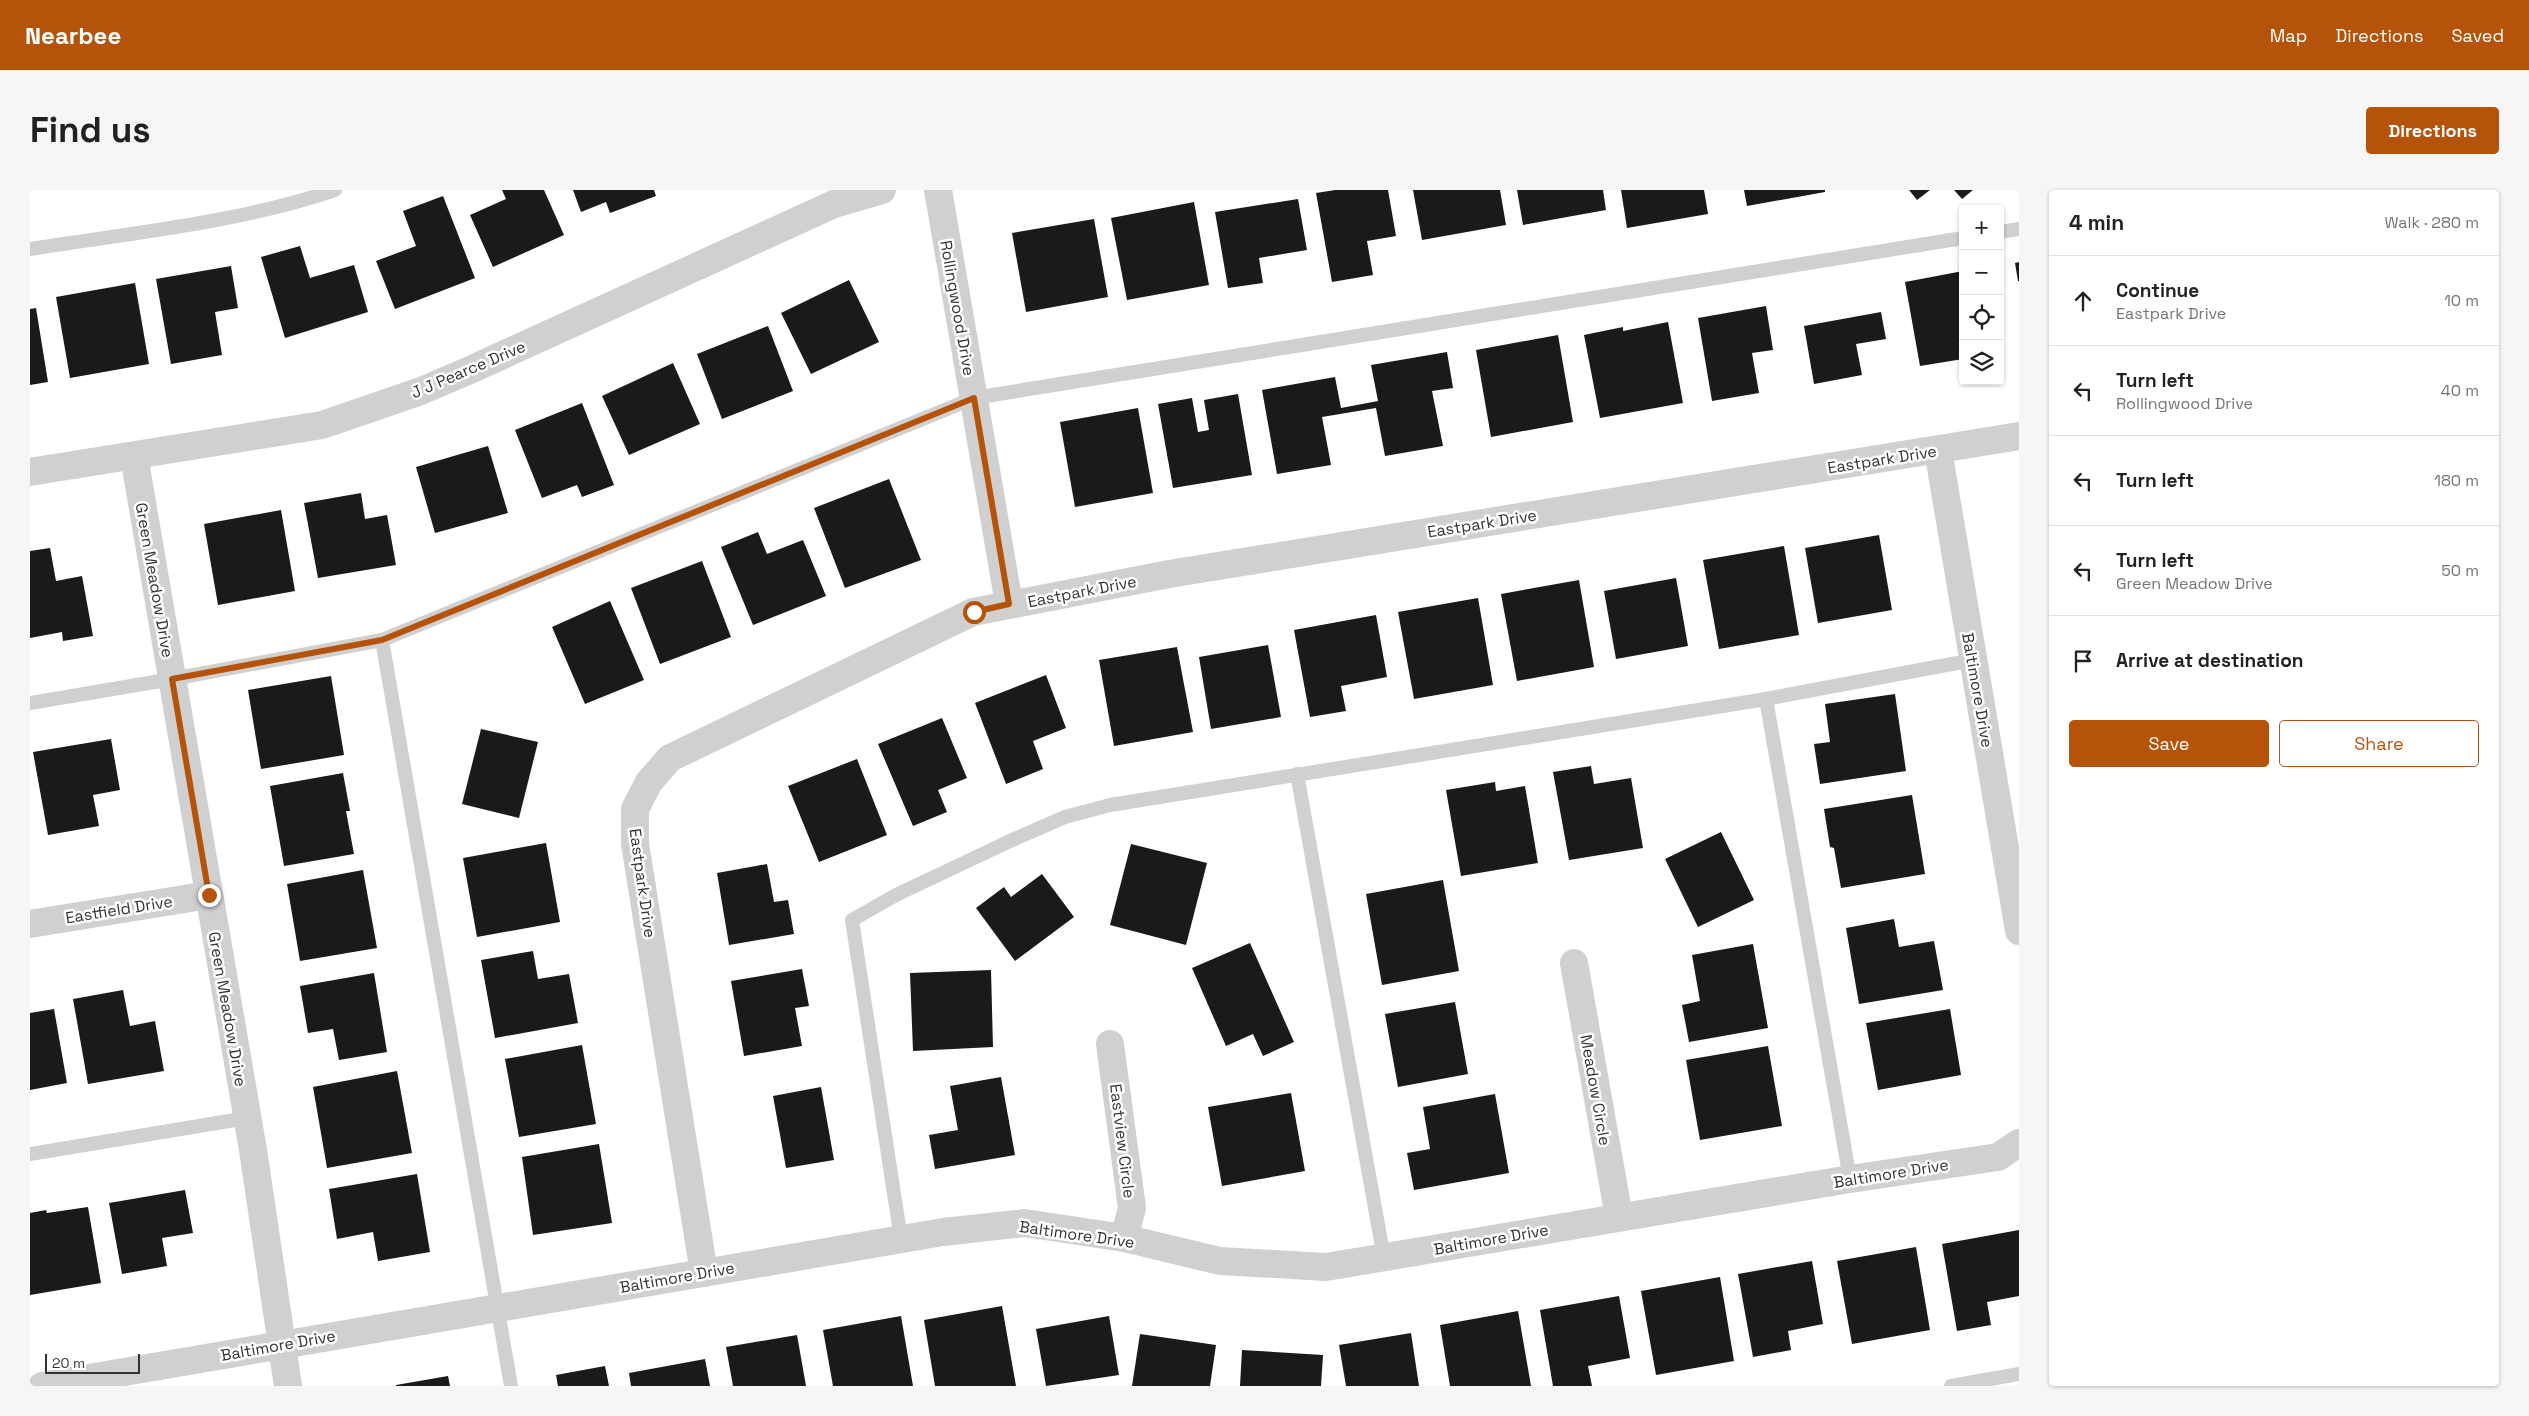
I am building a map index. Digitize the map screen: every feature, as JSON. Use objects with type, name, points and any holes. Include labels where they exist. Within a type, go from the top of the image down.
[{"type":"street","name":"J J Pearce Drive","points":[[30,472],[322,425],[421,391],[834,204],[882,190]]},
{"type":"street","name":"Rollingwood Drive","points":[[938,190],[1009,604]]},
{"type":"street","name":"Eastpark Drive","points":[[704,1272],[635,844],[635,809],[649,782],[670,758],[974,612],[1169,574],[2019,436]]},
{"type":"street","name":"Baltimore Drive","points":[[1938,450],[2019,931]]},
{"type":"street","name":"Green Meadow Drive","points":[[134,456],[247,1118],[288,1386]]},
{"type":"street","name":"Eastfield Drive","points":[[30,924],[209,895]]},
{"type":"street","name":"Meadow Circle","points":[[1574,963],[1619,1217]]},
{"type":"street","name":"Eastview Circle","points":[[1110,1044],[1132,1208],[1124,1238]]},
{"type":"street","name":"Baltimore Drive","points":[[42,1386],[943,1232],[1025,1224],[1124,1238],[1220,1261],[1326,1267],[1850,1179],[1998,1157],[2019,1143]]},
{"type":"lane","points":[[30,249],[203,222],[269,208],[334,190]]},
{"type":"lane","points":[[2004,231],[2019,229]]},
{"type":"lane","points":[[30,702],[172,679],[382,640],[974,398],[1959,239]]},
{"type":"lane","points":[[382,640],[511,1386]]},
{"type":"lane","points":[[901,1239],[852,920],[896,895],[1064,818],[1110,805],[1766,699],[1973,660]]},
{"type":"lane","points":[[1766,699],[1850,1179]]},
{"type":"lane","points":[[1297,774],[1384,1258]]},
{"type":"lane","points":[[30,1154],[247,1118]]},
{"type":"lane","points":[[1951,1386],[2019,1374]]},
{"type":"building","points":[[502,190],[544,190],[564,235],[493,267],[470,215],[506,199]]},
{"type":"building","points":[[573,190],[654,190],[656,196],[610,213],[606,202],[581,212]]},
{"type":"building","points":[[1335,190],[1388,190],[1396,236],[1367,241],[1373,275],[1332,282],[1316,193]]},
{"type":"building","points":[[1413,190],[1500,190],[1506,225],[1422,240]]},
{"type":"building","points":[[1517,190],[1603,190],[1606,210],[1523,225]]},
{"type":"building","points":[[1621,190],[1704,190],[1708,214],[1627,228]]},
{"type":"building","points":[[1744,190],[1825,190],[1825,192],[1747,206]]},
{"type":"building","points":[[1909,190],[1930,190],[1917,200]]},
{"type":"building","points":[[1954,190],[1973,190],[1962,199]]},
{"type":"building","points":[[443,196],[475,278],[395,309],[376,261],[416,246],[403,211]]},
{"type":"building","points":[[1298,199],[1307,250],[1259,258],[1263,283],[1228,288],[1215,212]]},
{"type":"building","points":[[1194,202],[1209,285],[1127,300],[1111,218]]},
{"type":"building","points":[[1094,219],[1108,297],[1026,312],[1012,233]]},
{"type":"building","points":[[300,246],[310,278],[354,265],[368,312],[285,338],[261,257]]},
{"type":"building","points":[[2019,262],[2019,281],[2018,281],[2015,263]]},
{"type":"building","points":[[231,266],[238,308],[215,312],[222,355],[171,364],[156,279]]},
{"type":"building","points":[[1959,272],[1959,360],[1920,366],[1905,282]]},
{"type":"building","points":[[849,280],[879,342],[811,374],[781,313]]},
{"type":"building","points":[[135,283],[149,364],[70,378],[56,297]]},
{"type":"building","points":[[1766,306],[1773,350],[1752,353],[1759,393],[1712,401],[1698,318]]},
{"type":"building","points":[[36,308],[48,382],[30,385],[30,309]]},
{"type":"building","points":[[1881,312],[1886,339],[1856,344],[1862,375],[1814,384],[1804,326]]},
{"type":"building","points":[[1668,322],[1683,403],[1600,418],[1584,335],[1623,327],[1623,331]]},
{"type":"building","points":[[768,326],[793,391],[722,419],[697,354]]},
{"type":"building","points":[[1558,335],[1573,422],[1491,437],[1476,350]]},
{"type":"building","points":[[1447,352],[1453,388],[1432,391],[1443,446],[1385,456],[1376,408],[1322,417],[1331,465],[1277,474],[1262,390],[1335,377],[1341,408],[1378,401],[1371,365]]},
{"type":"building","points":[[673,363],[700,424],[629,455],[602,396]]},
{"type":"building","points":[[1238,394],[1252,475],[1173,488],[1158,404],[1192,398],[1198,432],[1209,430],[1204,400]]},
{"type":"building","points":[[582,403],[614,485],[582,497],[577,485],[542,498],[515,430]]},
{"type":"building","points":[[1138,408],[1153,493],[1075,507],[1060,422]]},
{"type":"building","points":[[488,446],[508,513],[435,533],[416,467]]},
{"type":"building","points":[[889,479],[921,560],[845,588],[814,508]]},
{"type":"building","points":[[361,493],[365,519],[387,515],[396,565],[318,578],[304,503]]},
{"type":"building","points":[[281,510],[295,591],[218,605],[204,524]]},
{"type":"building","points":[[758,532],[767,554],[803,540],[826,596],[753,625],[721,547]]},
{"type":"building","points":[[1879,535],[1892,610],[1818,623],[1805,548]]},
{"type":"building","points":[[1784,546],[1799,635],[1719,649],[1703,560]]},
{"type":"building","points":[[50,548],[56,581],[82,576],[93,636],[63,641],[62,632],[30,638],[30,551]]},
{"type":"building","points":[[702,561],[731,637],[660,664],[631,588]]},
{"type":"building","points":[[1676,578],[1688,646],[1616,659],[1604,591]]},
{"type":"building","points":[[1579,580],[1594,667],[1517,681],[1501,594]]},
{"type":"building","points":[[1478,598],[1493,685],[1414,699],[1398,612]]},
{"type":"building","points":[[610,601],[644,680],[585,704],[552,627]]},
{"type":"building","points":[[1376,615],[1387,677],[1341,686],[1346,711],[1310,717],[1294,630]]},
{"type":"building","points":[[1268,645],[1281,717],[1211,729],[1199,657]]},
{"type":"building","points":[[1177,647],[1193,732],[1114,746],[1099,660]]},
{"type":"building","points":[[1046,675],[1066,728],[1033,741],[1043,769],[1006,784],[975,703]]},
{"type":"building","points":[[331,676],[344,755],[261,769],[248,690]]},
{"type":"building","points":[[1895,694],[1906,771],[1820,784],[1814,744],[1830,742],[1825,704]]},
{"type":"building","points":[[942,718],[967,778],[938,790],[947,812],[913,826],[878,744]]},
{"type":"building","points":[[481,729],[538,742],[519,818],[462,804]]},
{"type":"building","points":[[111,739],[120,790],[93,795],[99,826],[48,835],[33,752]]},
{"type":"building","points":[[857,759],[887,835],[819,862],[788,786]]},
{"type":"building","points":[[1591,766],[1594,784],[1631,778],[1643,848],[1569,860],[1553,772]]},
{"type":"building","points":[[343,773],[350,811],[346,811],[354,854],[284,866],[270,786]]},
{"type":"building","points":[[1495,782],[1496,791],[1525,786],[1538,863],[1461,876],[1446,790]]},
{"type":"building","points":[[1912,795],[1925,874],[1841,888],[1834,848],[1830,847],[1824,809]]},
{"type":"building","points":[[1721,832],[1754,900],[1698,927],[1665,859]]},
{"type":"building","points":[[546,843],[560,922],[477,937],[463,858]]},
{"type":"building","points":[[1131,844],[1207,863],[1186,945],[1110,925]]},
{"type":"building","points":[[767,864],[774,902],[788,900],[794,934],[729,945],[717,873]]},
{"type":"building","points":[[363,870],[377,948],[300,961],[287,884]]},
{"type":"building","points":[[1042,874],[1074,917],[1015,961],[976,908],[1004,887],[1011,897]]},
{"type":"building","points":[[1443,880],[1459,971],[1382,985],[1366,894]]},
{"type":"building","points":[[1894,919],[1899,947],[1934,941],[1943,990],[1859,1004],[1846,928]]},
{"type":"building","points":[[1250,943],[1294,1042],[1263,1056],[1253,1034],[1226,1046],[1192,968]]},
{"type":"building","points":[[1753,944],[1768,1028],[1689,1042],[1682,1005],[1700,1001],[1692,955]]},
{"type":"building","points":[[533,951],[538,979],[569,974],[578,1023],[495,1038],[481,960]]},
{"type":"building","points":[[802,969],[809,1006],[795,1008],[802,1046],[744,1056],[731,981]]},
{"type":"building","points":[[991,970],[993,1047],[913,1051],[910,973]]},
{"type":"building","points":[[374,973],[387,1052],[339,1060],[333,1029],[308,1033],[300,986]]},
{"type":"building","points":[[123,990],[130,1026],[155,1021],[164,1071],[88,1084],[73,999]]},
{"type":"building","points":[[1455,1002],[1468,1074],[1398,1087],[1385,1014]]},
{"type":"building","points":[[54,1009],[67,1083],[30,1090],[30,1013]]},
{"type":"building","points":[[1950,1009],[1961,1075],[1878,1090],[1866,1023]]},
{"type":"building","points":[[582,1045],[596,1124],[519,1137],[505,1059]]},
{"type":"building","points":[[1768,1046],[1782,1126],[1700,1140],[1686,1060]]},
{"type":"building","points":[[397,1071],[412,1153],[327,1168],[313,1087]]},
{"type":"building","points":[[1001,1077],[1015,1155],[935,1169],[929,1135],[958,1130],[950,1086]]},
{"type":"building","points":[[821,1087],[834,1160],[786,1168],[773,1096]]},
{"type":"building","points":[[1291,1093],[1305,1171],[1222,1186],[1208,1107]]},
{"type":"building","points":[[1495,1094],[1509,1173],[1414,1190],[1407,1153],[1430,1149],[1423,1107]]},
{"type":"building","points":[[599,1144],[612,1223],[533,1235],[522,1157]]},
{"type":"building","points":[[417,1174],[430,1252],[378,1261],[373,1232],[337,1239],[329,1189]]},
{"type":"building","points":[[185,1190],[193,1233],[162,1238],[167,1266],[122,1274],[109,1203]]},
{"type":"building","points":[[88,1207],[101,1283],[30,1295],[30,1213],[46,1210],[47,1213]]},
{"type":"building","points":[[2019,1230],[2019,1296],[1987,1302],[1991,1325],[1957,1331],[1942,1244]]},
{"type":"building","points":[[1916,1247],[1930,1330],[1852,1344],[1837,1261]]},
{"type":"building","points":[[1812,1261],[1823,1324],[1788,1331],[1791,1350],[1753,1357],[1738,1274]]},
{"type":"building","points":[[1720,1277],[1734,1361],[1656,1375],[1641,1291]]},
{"type":"building","points":[[1619,1296],[1630,1358],[1588,1366],[1592,1386],[1553,1386],[1540,1310]]},
{"type":"building","points":[[1002,1306],[1016,1386],[935,1386],[924,1320]]},
{"type":"building","points":[[1518,1311],[1531,1386],[1450,1386],[1440,1325]]},
{"type":"building","points":[[901,1316],[913,1386],[833,1386],[823,1330]]},
{"type":"building","points":[[1109,1316],[1119,1375],[1046,1386],[1036,1329]]},
{"type":"building","points":[[1411,1333],[1419,1386],[1346,1386],[1339,1345]]},
{"type":"building","points":[[1140,1334],[1216,1345],[1210,1386],[1132,1386]]},
{"type":"building","points":[[797,1335],[806,1386],[733,1386],[726,1347]]},
{"type":"building","points":[[1242,1350],[1323,1355],[1321,1386],[1240,1386]]},
{"type":"building","points":[[705,1359],[710,1386],[631,1386],[629,1373]]},
{"type":"building","points":[[605,1366],[609,1386],[558,1386],[556,1375]]},
{"type":"building","points":[[448,1376],[450,1386],[396,1386],[396,1385]]},
{"type":"route","points":[[209,895],[172,679],[382,640],[974,398],[1009,604],[974,612]]}]
